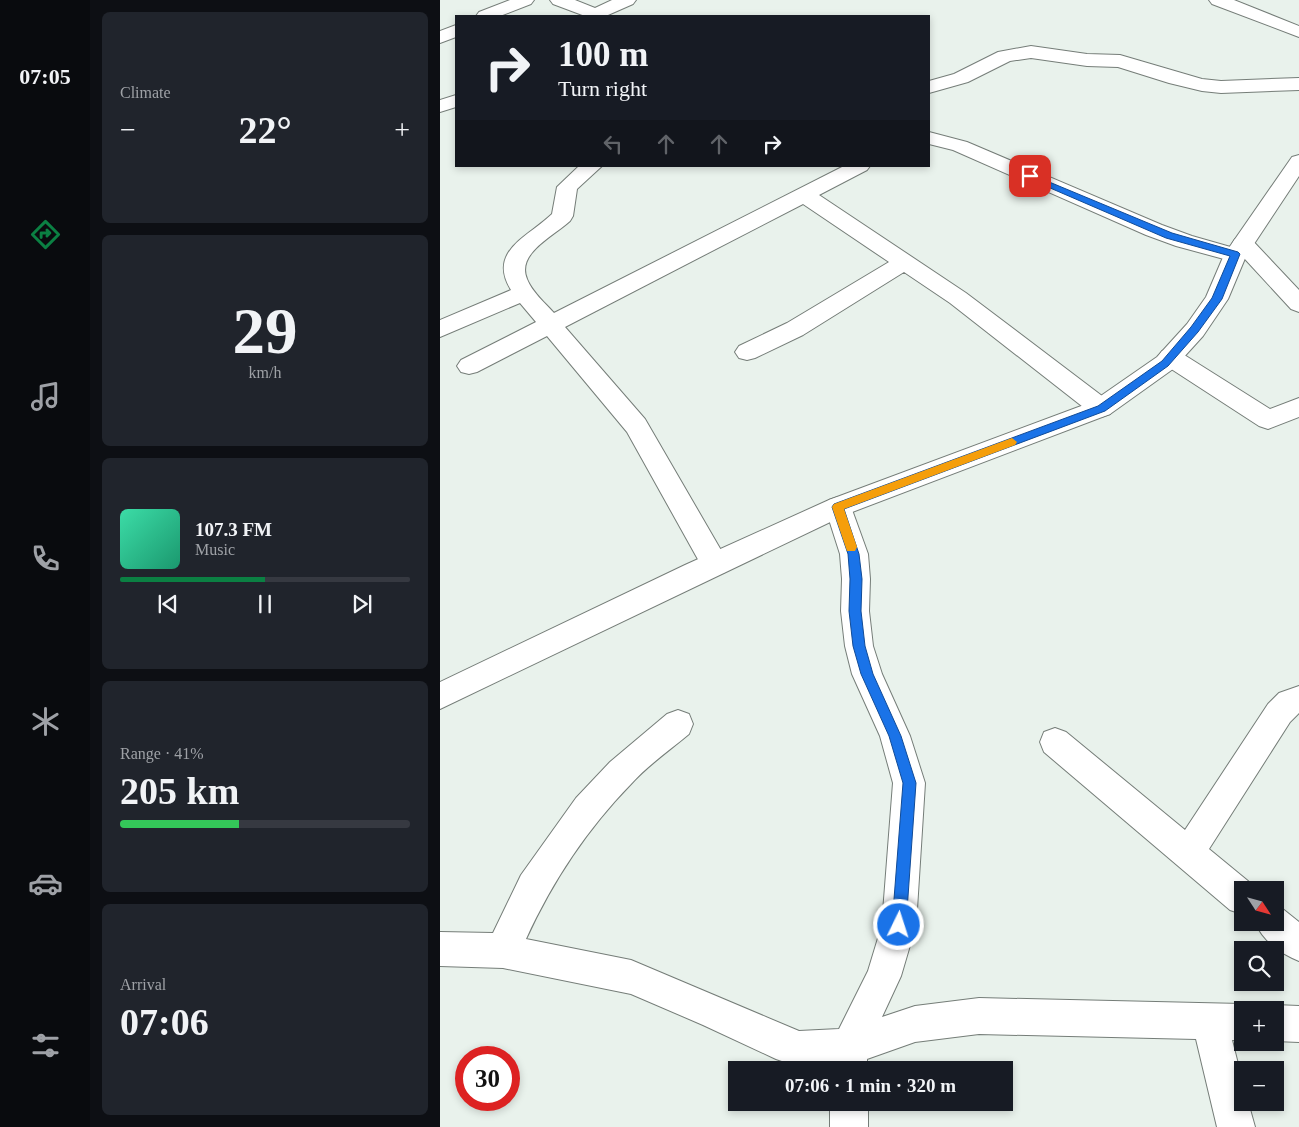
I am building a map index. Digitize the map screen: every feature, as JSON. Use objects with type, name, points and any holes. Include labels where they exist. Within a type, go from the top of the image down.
[{"type":"street","points":[[488,15],[525,0]]},
{"type":"street","points":[[559,0],[597,15],[627,0]]},
{"type":"street","points":[[1218,0],[1299,32]]},
{"type":"street","points":[[440,38],[455,30]]},
{"type":"street","points":[[930,87],[961,78],[1005,56],[1031,52],[1087,60],[1120,61],[1176,79],[1202,85],[1221,87],[1299,84]]},
{"type":"street","points":[[440,106],[455,102]]},
{"type":"street","points":[[930,138],[960,146],[1169,236],[1239,249],[1291,281],[1299,304]]},
{"type":"street","points":[[440,696],[838,507],[1101,408],[1165,363],[1195,330],[1217,299],[1239,249],[1299,161]]},
{"type":"street","points":[[591,167],[567,187],[562,216],[515,257],[512,274],[516,283],[550,326],[636,426],[715,564]]},
{"type":"street","points":[[468,366],[550,326],[858,167]]},
{"type":"street","points":[[803,194],[958,298],[1101,408]]},
{"type":"street","points":[[747,352],[796,329],[905,262]]},
{"type":"street","points":[[440,329],[524,293]]},
{"type":"street","points":[[1170,357],[1268,420],[1299,406]]},
{"type":"street","points":[[838,507],[854,554],[856,579],[855,611],[859,646],[867,674],[895,736],[909,783],[899,925],[884,976],[849,1059]]},
{"type":"street","points":[[1188,853],[1279,713],[1290,702],[1299,699]]},
{"type":"street","points":[[503,951],[533,887],[587,809],[621,772],[678,724]]},
{"type":"street","points":[[1055,742],[1234,891]]},
{"type":"street","points":[[1283,931],[1299,944]]},
{"type":"street","points":[[440,949],[503,951],[631,977],[716,1012],[776,1041],[800,1049],[849,1059],[915,1024],[979,1016],[1226,1022],[1236,1127]]},
{"type":"street","points":[[1284,1023],[1299,1024]]},
{"type":"street","points":[[849,1111],[849,1127]]},
{"type":"slow traffic","points":[[851,547],[838,507],[1012,442]]},
{"type":"route","points":[[899,925],[909,783],[895,736],[867,674],[859,646],[855,611],[856,579],[854,554],[838,507],[1101,408],[1165,363],[1195,330],[1217,299],[1230,271],[1235,254],[1169,236],[1030,176]]}]
